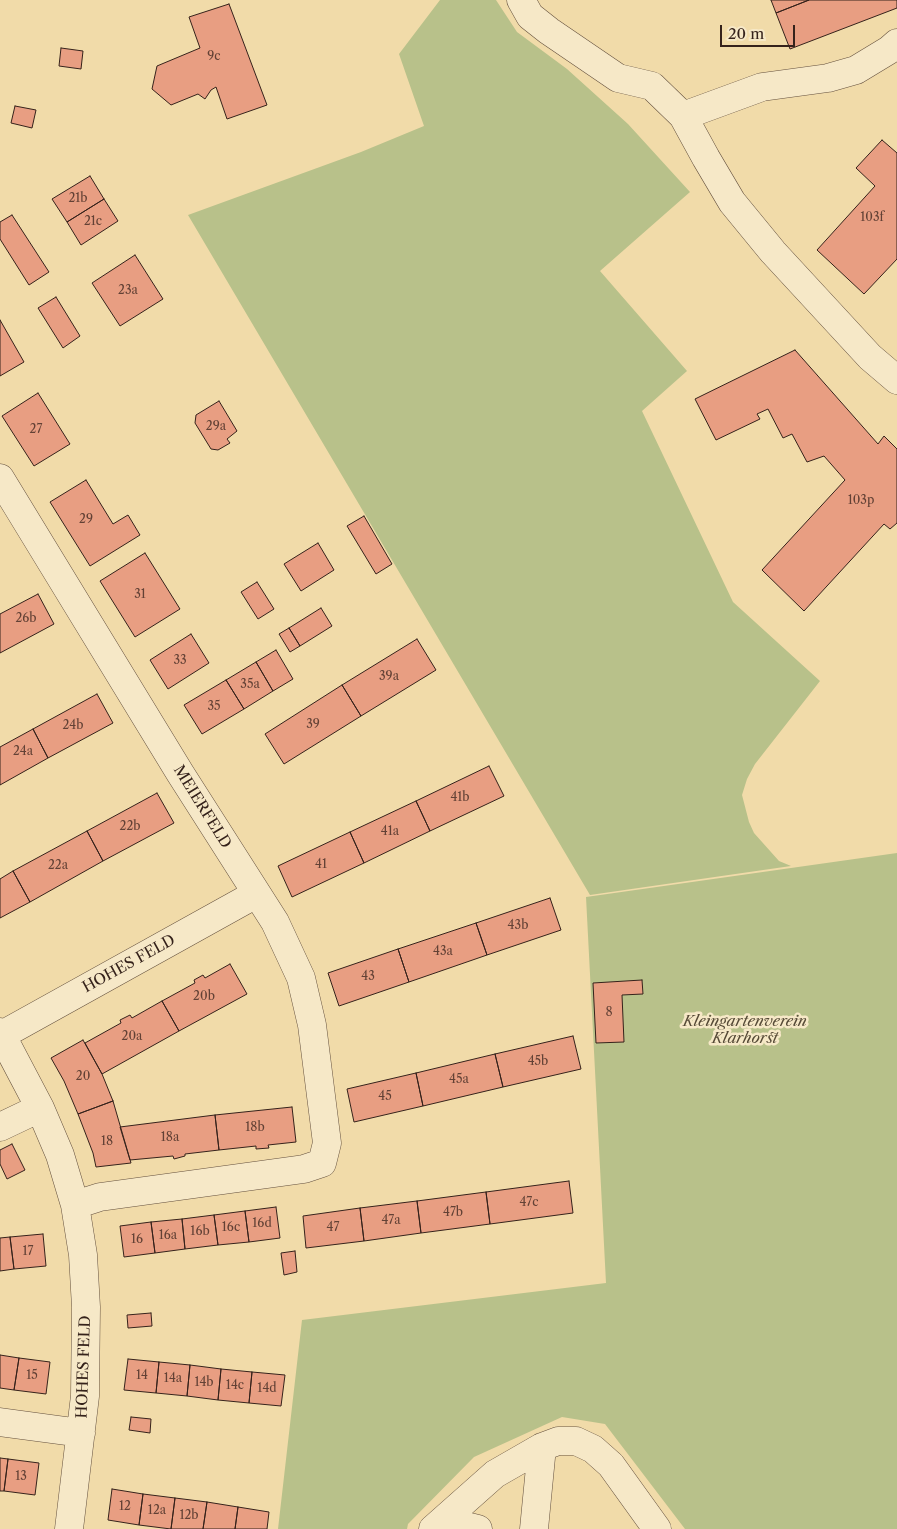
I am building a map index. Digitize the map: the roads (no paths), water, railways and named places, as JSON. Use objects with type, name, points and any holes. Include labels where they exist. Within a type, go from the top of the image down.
[{"type":"street","points":[[521,0],[530,16],[549,30],[618,78],[652,86],[683,116],[732,202],[773,252],[870,357],[897,380]]},
{"type":"street","points":[[683,116],[762,87],[828,78],[856,70],[897,43]]},
{"type":"street","name":"MEIERFELD","points":[[0,478],[275,922],[301,978],[312,1025],[327,1143],[322,1163],[304,1169],[100,1197],[75,1205]]},
{"type":"street","name":"HOHES FELD","points":[[69,1529],[85,1396],[86,1307],[83,1255],[75,1205],[60,1155],[40,1108],[1,1033],[256,894]]},
{"type":"street","points":[[0,1128],[40,1108]]},
{"type":"street","points":[[0,1422],[81,1433]]},
{"type":"street","points":[[434,1528],[495,1474],[542,1447],[558,1441],[576,1441],[593,1449],[611,1465],[657,1529]]},
{"type":"street","points":[[534,1529],[542,1447]]},
{"type":"street","points":[[434,1528],[458,1524],[478,1529]]},
{"type":"park label","name":"Kleingartenverein Klarhorst","points":[[745,1030]]}]
